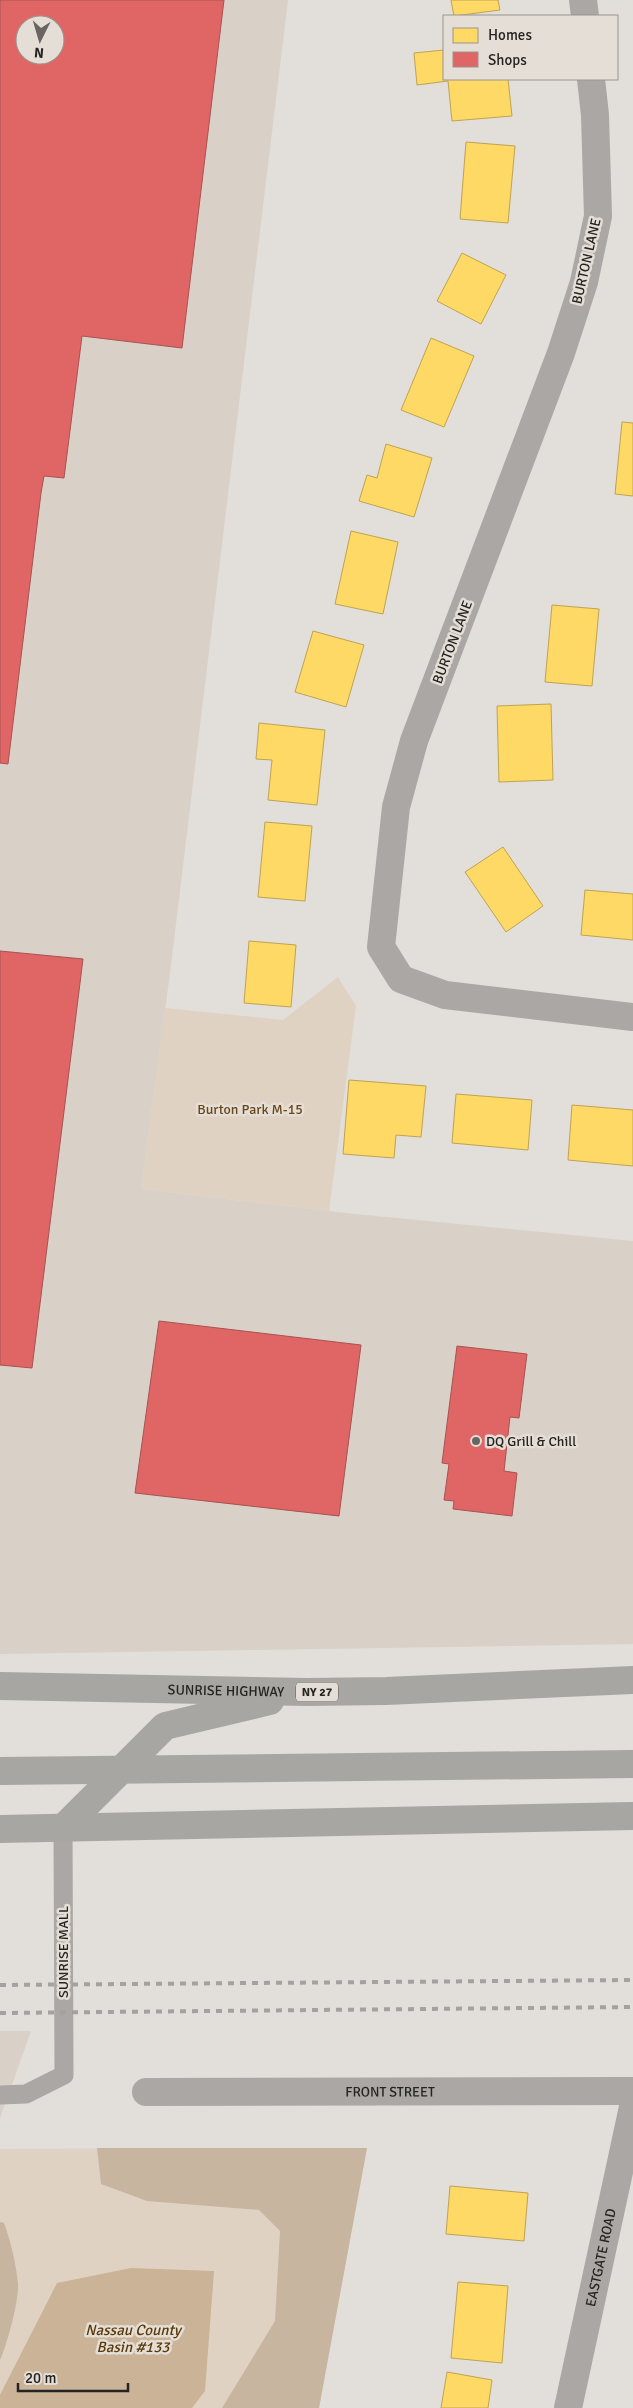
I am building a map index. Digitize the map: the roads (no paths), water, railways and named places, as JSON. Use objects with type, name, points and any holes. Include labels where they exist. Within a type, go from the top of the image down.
[{"type":"highway","name":"SUNRISE HIGHWAY","points":[[0,1686],[307,1692],[386,1691],[633,1680]]},
{"type":"highway","points":[[63,1828],[165,1726],[307,1692]]},
{"type":"highway","points":[[0,1771],[633,1764]]},
{"type":"highway","points":[[0,1829],[633,1816]]},
{"type":"street","points":[[583,0],[585,15]]},
{"type":"street","name":"BURTON LANE","points":[[591,80],[595,115],[598,216],[584,282],[561,354],[414,741],[396,807],[381,947],[401,979],[446,995],[633,1017]]},
{"type":"street","name":"FRONT STREET","points":[[146,2092],[633,2091]]},
{"type":"street","name":"EASTGATE ROAD","points":[[568,2408],[633,2107]]},
{"type":"lane","name":"SUNRISE MALL","points":[[0,2095],[26,2094],[64,2075],[63,1828]]},
{"type":"water","name":"Nassau County Basin #133","points":[[131,2268],[214,2271],[205,2391],[192,2408],[0,2408],[0,2395],[57,2283]]},
{"type":"railway","points":[[0,1985],[633,1980]]},
{"type":"railway","points":[[0,2013],[633,2007]]},
{"type":"place","name":"DQ Grill & Chill","points":[[476,1441]]},
{"type":"park label","name":"Burton Park M-15","points":[[250,1109]]}]
